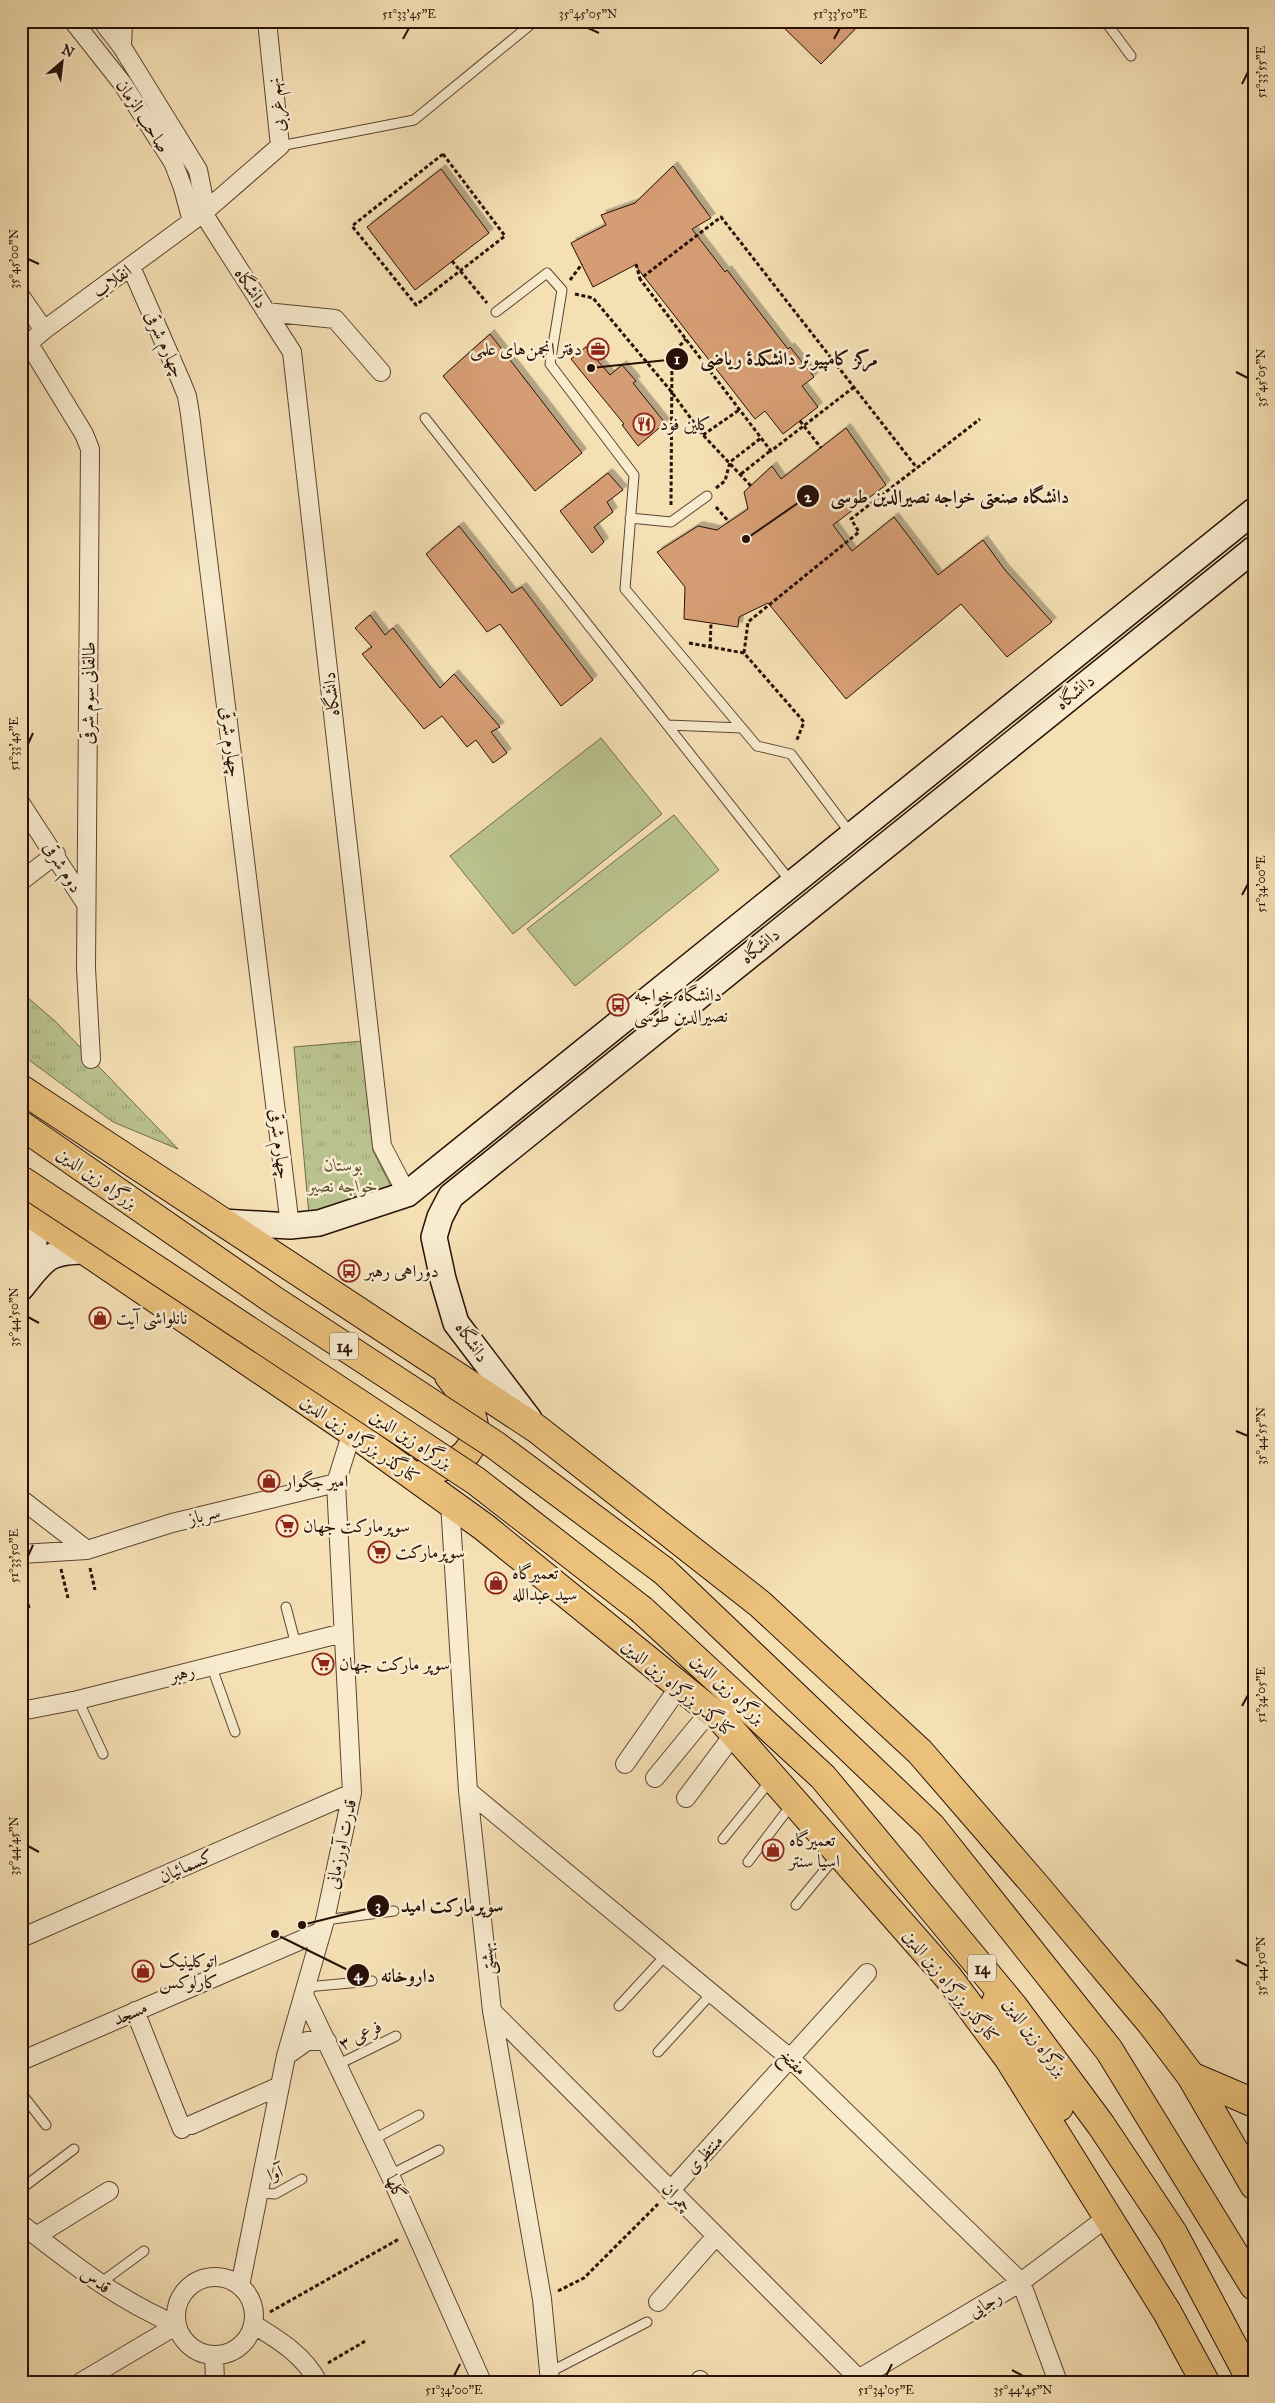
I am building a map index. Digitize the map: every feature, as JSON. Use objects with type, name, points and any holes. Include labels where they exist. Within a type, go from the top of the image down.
[{"type":"main road","name":"دانشگاه","points":[[222,1222],[290,1226],[319,1223],[350,1215],[407,1194],[1254,512]]},
{"type":"main road","name":"دانشگاه","points":[[537,1429],[504,1389],[456,1323],[442,1279],[434,1237],[440,1216],[452,1196],[1254,549]]},
{"type":"main road","points":[[825,858],[842,880]]},
{"type":"main road","points":[[646,1002],[662,1026]]},
{"type":"main road","points":[[21,1089],[437,1361],[537,1429],[760,1604],[920,1752],[1151,2023],[1191,2076],[1254,2185]]},
{"type":"main road","name":"بزرگراه زین الدین","points":[[21,1125],[275,1301],[487,1440],[664,1571],[931,1826],[1109,2050],[1254,2286]]},
{"type":"main road","name":"بزرگراه زین الدین","points":[[21,1180],[476,1481],[642,1610],[823,1777],[1013,2006],[1101,2125],[1172,2233],[1252,2382]]},
{"type":"main road","points":[[21,1264],[34,1243],[28,1211]]},
{"type":"main road","name":"کنارگذر بزرگراه زین الدین","points":[[28,1211],[352,1432],[484,1527],[710,1711],[734,1734],[948,1977],[1003,2052],[1109,2216],[1167,2312],[1205,2382]]},
{"type":"main road","points":[[21,1288],[51,1255],[61,1252],[88,1251]]},
{"type":"main road","points":[[352,1432],[398,1457],[434,1469],[448,1466],[460,1459],[474,1438],[474,1420],[459,1390],[437,1361]]},
{"type":"main road","points":[[948,1928],[1036,2065],[1167,2312]]},
{"type":"main road","points":[[1191,2076],[1254,2103]]},
{"type":"street","name":"صاحب الزمان","points":[[73,21],[122,83],[173,162],[183,188],[198,217]]},
{"type":"street","name":"صاحب الزمان","points":[[102,21],[122,46],[198,170],[203,195],[198,217]]},
{"type":"street","points":[[122,46],[123,21]]},
{"type":"street","name":"نهم غربی","points":[[198,217],[280,146],[267,21]]},
{"type":"street","name":"انقلاب","points":[[25,347],[44,330],[198,217]]},
{"type":"street","name":"دانشگاه","points":[[198,217],[266,312],[292,352],[382,1146],[407,1194]]},
{"type":"street","name":"چهارم شرقی","points":[[132,267],[184,388],[190,414],[290,1226]]},
{"type":"street","points":[[21,298],[44,330]]},
{"type":"street","points":[[266,312],[336,319],[381,372]]},
{"type":"street","name":"طالقانی سوم شرقی","points":[[25,347],[84,434],[90,449],[86,968],[91,1059]]},
{"type":"street","name":"دوم شرقی","points":[[21,804],[56,854],[86,904]]},
{"type":"street","points":[[21,881],[56,854]]},
{"type":"street","points":[[336,1483],[352,1432]]},
{"type":"street","name":"سرباز","points":[[21,1554],[86,1550],[172,1523],[336,1483]]},
{"type":"street","name":"قدرت آورزمانی","points":[[240,2286],[286,2056],[323,1926],[352,1793],[336,1483]]},
{"type":"street","points":[[21,1499],[86,1550]]},
{"type":"street","name":"بهشتی","points":[[450,1503],[468,1790],[492,2011],[542,2298],[550,2377]]},
{"type":"street","name":"رهبر","points":[[21,1711],[78,1700],[343,1633]]},
{"type":"street","points":[[625,1764],[679,1687]]},
{"type":"street","points":[[655,1778],[710,1711]]},
{"type":"street","points":[[686,1798],[734,1734]]},
{"type":"street","name":"مفتخ","points":[[468,1790],[791,2059],[1021,2282],[1058,2382]]},
{"type":"street","name":"کسمائیان","points":[[21,1938],[352,1793]]},
{"type":"street","name":"مسجد","points":[[21,2061],[323,1926]]},
{"type":"street","name":"منتظری","points":[[670,2191],[867,1973]]},
{"type":"street","name":"گلها","points":[[305,1991],[374,2139],[482,2382]]},
{"type":"street","points":[[135,2011],[187,2127],[280,2086]]},
{"type":"street","name":"چمران","points":[[492,2011],[858,2381]]},
{"type":"street","points":[[286,2056],[307,2041],[327,2041]]},
{"type":"street","points":[[36,2236],[109,2191]]},
{"type":"street","name":"رجایی","points":[[858,2381],[1021,2282],[1109,2216]]},
{"type":"street","name":"قدس","points":[[21,2224],[99,2284],[145,2312],[177,2325]]},
{"type":"street","points":[[658,2302],[716,2236]]},
{"type":"street","points":[[218,2277],[230,2279],[240,2286],[250,2299],[254,2320],[248,2336],[239,2347],[227,2353],[214,2355],[202,2352],[191,2346],[182,2337],[177,2325],[176,2313],[179,2301],[185,2291],[194,2283],[205,2278],[218,2277]]},
{"type":"street","points":[[254,2320],[287,2345],[315,2377]]},
{"type":"street","points":[[81,2382],[177,2325]]},
{"type":"street","points":[[214,2355],[215,2382]]},
{"type":"lane","points":[[280,146],[414,120],[535,21]]},
{"type":"lane","points":[[1104,21],[1131,56]]},
{"type":"lane","points":[[496,312],[547,273],[562,290],[550,364],[634,475],[625,589],[757,746],[791,754],[852,836]]},
{"type":"lane","points":[[425,418],[793,884]]},
{"type":"lane","points":[[630,518],[671,522],[707,496]]},
{"type":"lane","points":[[668,725],[742,728]]},
{"type":"lane","points":[[286,1607],[296,1645]]},
{"type":"lane","points":[[211,1665],[235,1732]]},
{"type":"lane","points":[[78,1700],[103,1754]]},
{"type":"lane","points":[[724,1839],[772,1778]]},
{"type":"lane","points":[[748,1862],[794,1802]]},
{"type":"lane","points":[[796,1905],[839,1853]]},
{"type":"lane","points":[[323,1926],[394,1912]]},
{"type":"lane","points":[[619,2006],[666,1955]]},
{"type":"lane","points":[[305,1991],[372,1982]]},
{"type":"lane","points":[[658,2052],[712,1993]]},
{"type":"lane","name":"فرعی ۳","points":[[339,2064],[396,2036]]},
{"type":"lane","points":[[21,2093],[46,2125]]},
{"type":"lane","points":[[374,2139],[420,2115]]},
{"type":"lane","points":[[21,2189],[74,2149]]},
{"type":"lane","points":[[390,2175],[439,2150]]},
{"type":"lane","name":"آوا","points":[[259,2193],[275,2194],[302,2179]]},
{"type":"lane","points":[[99,2284],[144,2251]]},
{"type":"lane","points":[[550,2377],[647,2322]]},
{"type":"path","points":[[443,154],[505,236],[460,271],[416,305],[352,226],[443,154]]},
{"type":"path","points":[[640,279],[721,217],[917,468]]},
{"type":"path","points":[[452,261],[496,312]]},
{"type":"path","points":[[636,264],[640,279],[771,451]]},
{"type":"path","points":[[562,290],[593,298],[670,390],[703,434],[751,486]]},
{"type":"path","points":[[671,522],[670,390],[672,354],[686,339]]},
{"type":"path","points":[[741,474],[854,387]]},
{"type":"path","points":[[703,434],[739,410]]},
{"type":"path","points":[[744,653],[748,622],[859,532],[851,519],[980,419]]},
{"type":"path","points":[[800,421],[821,448]]},
{"type":"path","points":[[725,481],[730,462],[761,438]]},
{"type":"path","points":[[707,496],[729,522]]},
{"type":"path","points":[[710,648],[712,623]]},
{"type":"path","points":[[666,638],[710,648],[744,653],[804,722],[791,754]]},
{"type":"path","points":[[57,1551],[68,1598]]},
{"type":"path","points":[[21,1573],[29,1608]]},
{"type":"path","points":[[542,2298],[584,2278],[670,2191]]},
{"type":"path","points":[[254,2320],[415,2230]]},
{"type":"path","points":[[315,2377],[366,2340]]},
{"type":"green space","points":[[601,738],[662,814],[513,934],[450,856]]},
{"type":"green space","points":[[674,815],[719,870],[575,986],[527,929]]},
{"type":"green space","points":[[21,992],[55,1021],[178,1149],[113,1122],[21,1054]]},
{"type":"green space","name":"بوستان خواجه نصیر","points":[[363,1041],[373,1151],[394,1192],[309,1215],[294,1047]]},
{"type":"building","points":[[777,21],[863,21],[821,64]]},
{"type":"building","points":[[673,166],[711,218],[692,229],[725,272],[727,270],[788,349],[790,347],[814,377],[802,386],[818,407],[783,434],[765,411],[755,419],[635,265],[593,287],[571,243],[606,225],[601,215],[635,203]]},
{"type":"building","points":[[441,169],[489,233],[415,290],[367,227]]},
{"type":"building","points":[[490,334],[582,453],[535,491],[443,376]]},
{"type":"building","points":[[586,347],[610,375],[622,365],[636,381],[633,383],[665,423],[638,446],[622,425],[624,424],[571,359]]},
{"type":"building","points":[[846,428],[886,485],[833,525],[852,551],[894,517],[938,575],[983,540],[1005,570],[1052,622],[1007,657],[961,604],[846,699],[768,603],[739,617],[738,627],[684,619],[685,587],[657,552],[698,526],[717,530],[748,509],[744,492],[772,466],[781,479]]},
{"type":"building","points":[[608,473],[623,490],[607,502],[613,512],[594,527],[604,542],[592,553],[560,511]]},
{"type":"building","points":[[459,526],[512,593],[522,587],[593,680],[561,706],[500,624],[487,632],[426,554]]},
{"type":"building","points":[[370,615],[385,635],[393,628],[440,688],[454,674],[500,727],[491,732],[507,753],[493,763],[476,740],[467,747],[442,716],[424,729],[362,654],[372,647],[355,628]]},
{"type":"place","name":"دفتر انجمن‌های علمی","points":[[598,349]]},
{"type":"place","name":"مرکز کامپیوتر دانشکدهٔ ریاضی","points":[[591,368]]},
{"type":"place","name":"کلین فود","points":[[644,424]]},
{"type":"place","name":"دانشگاه صنعتی خواجه نصیرالدین طوسی","points":[[746,539]]},
{"type":"place","name":"دانشگاه خواجه نصیرالدین طوسی","points":[[618,1005]]},
{"type":"place","name":"دوراهی رهبر","points":[[349,1271]]},
{"type":"place","name":"نانلواشی آیت","points":[[100,1318]]},
{"type":"place","name":"امیر جگوار","points":[[269,1481]]},
{"type":"place","name":"سوپرمارکت جهان","points":[[287,1526]]},
{"type":"place","name":"سوپرمارکت","points":[[379,1552]]},
{"type":"place","name":"تعمیرگاه سید عبدالله","points":[[496,1583]]},
{"type":"place","name":"سوپر مارکت جهان","points":[[323,1664]]},
{"type":"place","name":"تعمیرگاه اسیا سنتر","points":[[773,1850]]},
{"type":"place","name":"سوپرمارکت امید","points":[[302,1925]]},
{"type":"place","name":"داروخانه","points":[[275,1934]]},
{"type":"place","name":"اتوکلینیک کارلوکس","points":[[143,1971]]}]
